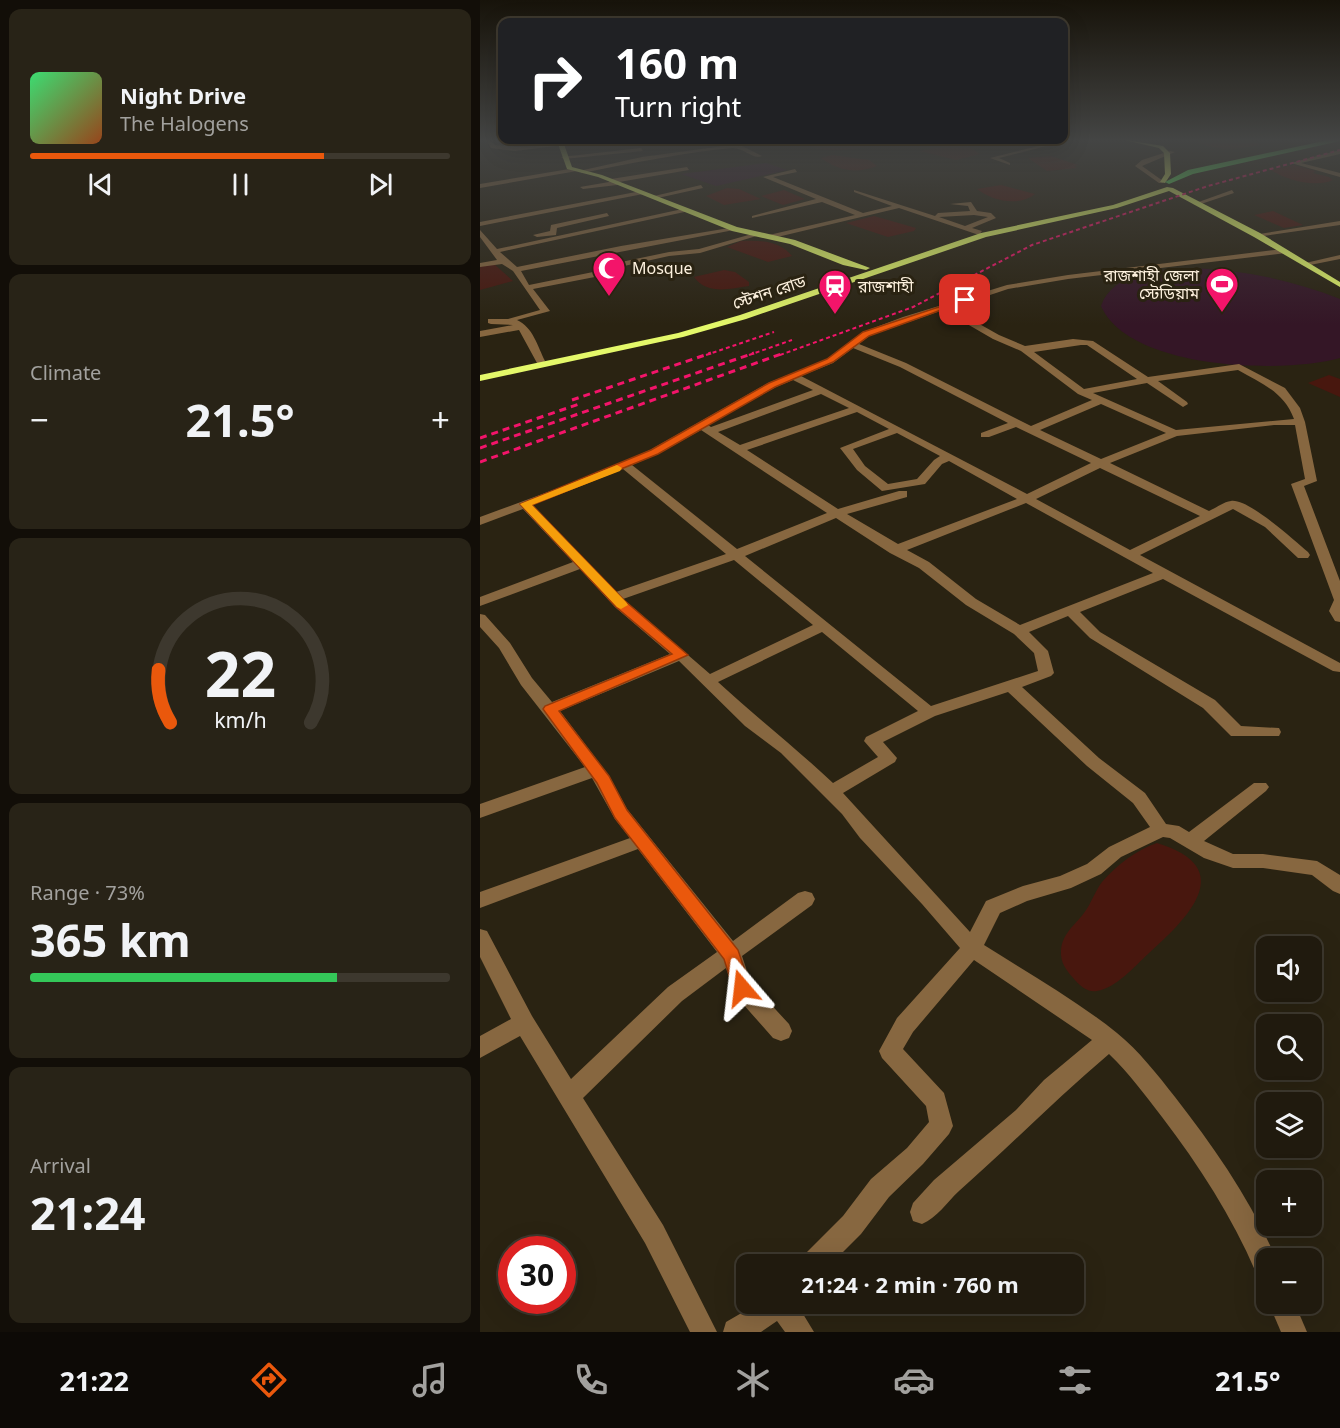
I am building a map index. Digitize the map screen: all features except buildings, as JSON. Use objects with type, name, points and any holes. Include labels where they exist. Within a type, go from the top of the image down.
[{"type":"main road","points":[[665,201],[735,229],[772,237],[866,268]]},
{"type":"main road","name":"স্টেশন রোড","points":[[480,373],[708,323],[866,268],[979,233],[1118,201]]},
{"type":"main road","name":"স্টেশন রোড","points":[[480,378],[680,335],[743,317],[984,235],[1115,207],[1129,201]]},
{"type":"main road","points":[[1192,201],[1204,206]]},
{"type":"main road","points":[[1195,201],[1340,285]]},
{"type":"street","points":[[534,213],[544,203],[551,201]]},
{"type":"street","points":[[480,224],[598,201]]},
{"type":"street","points":[[754,216],[815,201]]},
{"type":"street","points":[[823,201],[862,215]]},
{"type":"street","points":[[885,201],[979,233]]},
{"type":"street","points":[[1204,206],[1214,201]]},
{"type":"street","points":[[1204,206],[1226,203]]},
{"type":"street","points":[[953,204],[970,204],[975,213]]},
{"type":"street","points":[[772,237],[899,206]]},
{"type":"street","points":[[496,251],[687,210]]},
{"type":"street","points":[[929,215],[975,213],[989,214],[992,218],[966,228]]},
{"type":"street","points":[[489,243],[554,232],[554,227],[607,215]]},
{"type":"street","points":[[1257,235],[1340,223]]},
{"type":"street","points":[[1328,224],[1340,230]]},
{"type":"street","points":[[516,270],[735,229]]},
{"type":"street","points":[[480,232],[504,261],[516,270],[527,288],[546,310],[512,320],[490,321]]},
{"type":"street","points":[[527,288],[602,273],[602,268],[669,254],[700,251],[759,234]]},
{"type":"street","points":[[706,428],[772,385],[830,361],[866,334],[1007,287],[1068,277],[1283,251]]},
{"type":"street","points":[[1305,264],[1340,257]]},
{"type":"street","points":[[480,265],[504,261]]},
{"type":"street","points":[[543,264],[563,281]]},
{"type":"street","points":[[944,307],[957,316],[1023,349],[1082,392],[1175,433]]},
{"type":"street","points":[[512,320],[522,327],[540,361]]},
{"type":"street","points":[[480,334],[522,327]]},
{"type":"street","points":[[1023,349],[1079,340],[1090,343],[1182,404]]},
{"type":"street","points":[[851,344],[903,365],[1031,430],[1210,516]]},
{"type":"street","points":[[1082,392],[1239,367],[1281,390],[1295,408],[1307,450],[1311,481],[1297,484],[1333,564],[1340,600],[1336,611],[1340,618]]},
{"type":"street","points":[[793,376],[898,429],[1024,500],[1165,573],[1338,668]]},
{"type":"street","points":[[480,521],[624,465],[706,428],[820,391]]},
{"type":"street","points":[[1031,430],[1101,400]]},
{"type":"street","points":[[740,448],[857,409]]},
{"type":"street","points":[[896,549],[1024,500],[1101,463],[1175,433],[1274,422],[1300,423]]},
{"type":"street","points":[[986,435],[1017,423]]},
{"type":"street","points":[[706,428],[837,513],[924,565],[970,602],[1019,631],[1041,651],[1046,673],[929,712],[872,741],[889,758],[830,793]]},
{"type":"street","points":[[898,429],[846,448],[861,468],[886,488],[921,482],[938,462],[948,457]]},
{"type":"street","points":[[624,465],[929,712]]},
{"type":"street","points":[[614,597],[735,555],[837,513],[903,494]]},
{"type":"street","points":[[525,504],[614,597],[681,655],[751,722],[788,749],[848,809],[866,833],[929,898],[972,948],[1109,1040],[1135,1064],[1207,1157],[1258,1248]]},
{"type":"street","points":[[1130,555],[1233,504],[1269,524],[1303,555]]},
{"type":"street","points":[[480,602],[581,564]]},
{"type":"street","points":[[1019,631],[1165,573]]},
{"type":"street","points":[[1070,610],[1095,635],[1209,704],[1237,732],[1273,732]]},
{"type":"street","points":[[480,618],[505,646],[526,681],[596,770],[621,814],[641,841],[732,955],[742,988],[781,1031]]},
{"type":"street","points":[[708,681],[823,626]]},
{"type":"street","points":[[550,709],[681,655]]},
{"type":"street","points":[[1011,686],[1093,762],[1139,798],[1161,830]]},
{"type":"street","points":[[480,811],[596,770]]},
{"type":"street","points":[[1192,840],[1260,787]]},
{"type":"street","points":[[823,1254],[852,1225],[880,1188],[941,1126],[936,1101],[890,1051],[905,1025],[972,948],[993,907],[1023,894],[1064,883],[1094,869],[1115,852],[1161,830],[1173,831],[1192,840],[1210,853],[1233,861],[1263,861],[1317,868],[1340,886]]},
{"type":"street","points":[[480,900],[641,841]]},
{"type":"street","points":[[570,1095],[675,994],[732,955],[805,899]]},
{"type":"street","points":[[480,938],[524,1023],[654,1234],[704,1332]]},
{"type":"street","points":[[480,1048],[524,1023]]},
{"type":"street","points":[[922,1212],[943,1189],[1024,1118],[1052,1088],[1109,1040]]},
{"type":"street","points":[[736,1332],[765,1314]]},
{"type":"street","points":[[788,1314],[801,1332]]},
{"type":"street","points":[[1286,1314],[1294,1332]]},
{"type":"shaded area","points":[[716,201],[748,201],[724,205]]},
{"type":"shaded area","points":[[774,201],[797,201],[783,205]]},
{"type":"shaded area","points":[[1273,211],[1303,225],[1284,228],[1254,215]]},
{"type":"shaded area","points":[[874,216],[916,228],[914,231],[888,237],[846,223]]},
{"type":"shaded area","points":[[741,241],[770,242],[782,247],[792,256],[768,262],[727,247]]},
{"type":"shaded area","points":[[494,264],[513,281],[480,290],[480,265]]},
{"type":"shaded area","name":"রাজশাহী জেলা স্টেডিয়াম","points":[[1193,268],[1268,277],[1304,286],[1340,299],[1340,358],[1283,366],[1210,362],[1174,355],[1142,343],[1117,327],[1101,306],[1107,294],[1127,279],[1153,272]]},
{"type":"shaded area","points":[[724,270],[735,272],[749,282],[749,286],[712,289],[699,283],[694,277]]},
{"type":"shaded area","points":[[1329,375],[1340,379],[1340,397],[1308,383]]},
{"type":"shaded area","points":[[1157,843],[1182,854],[1196,866],[1201,880],[1198,895],[1178,925],[1125,976],[1104,989],[1087,990],[1076,982],[1063,963],[1061,951],[1064,940],[1108,876],[1134,854]]},
{"type":"railway","points":[[780,355],[913,307],[1032,245],[1163,201]]},
{"type":"railway","points":[[706,355],[774,332]]},
{"type":"railway","points":[[749,355],[792,340]]},
{"type":"railway","points":[[572,400],[711,353]]},
{"type":"railway","points":[[480,448],[754,353]]},
{"type":"railway","points":[[480,462],[784,353]]},
{"type":"railway","points":[[480,438],[582,403]]},
{"type":"slow traffic","points":[[617,468],[525,504],[621,605]]},
{"type":"place","name":"Mosque","points":[[609,297]]},
{"type":"place","name":"রাজশাহী জেলা স্টেডিয়াম","points":[[1222,313]]},
{"type":"place","name":"রাজশাহী","points":[[835,315]]},
{"type":"route","points":[[742,988],[732,955],[621,814],[603,780],[550,709],[681,655],[620,604],[525,504],[654,452],[772,385],[830,361],[866,334],[965,300]]}]
